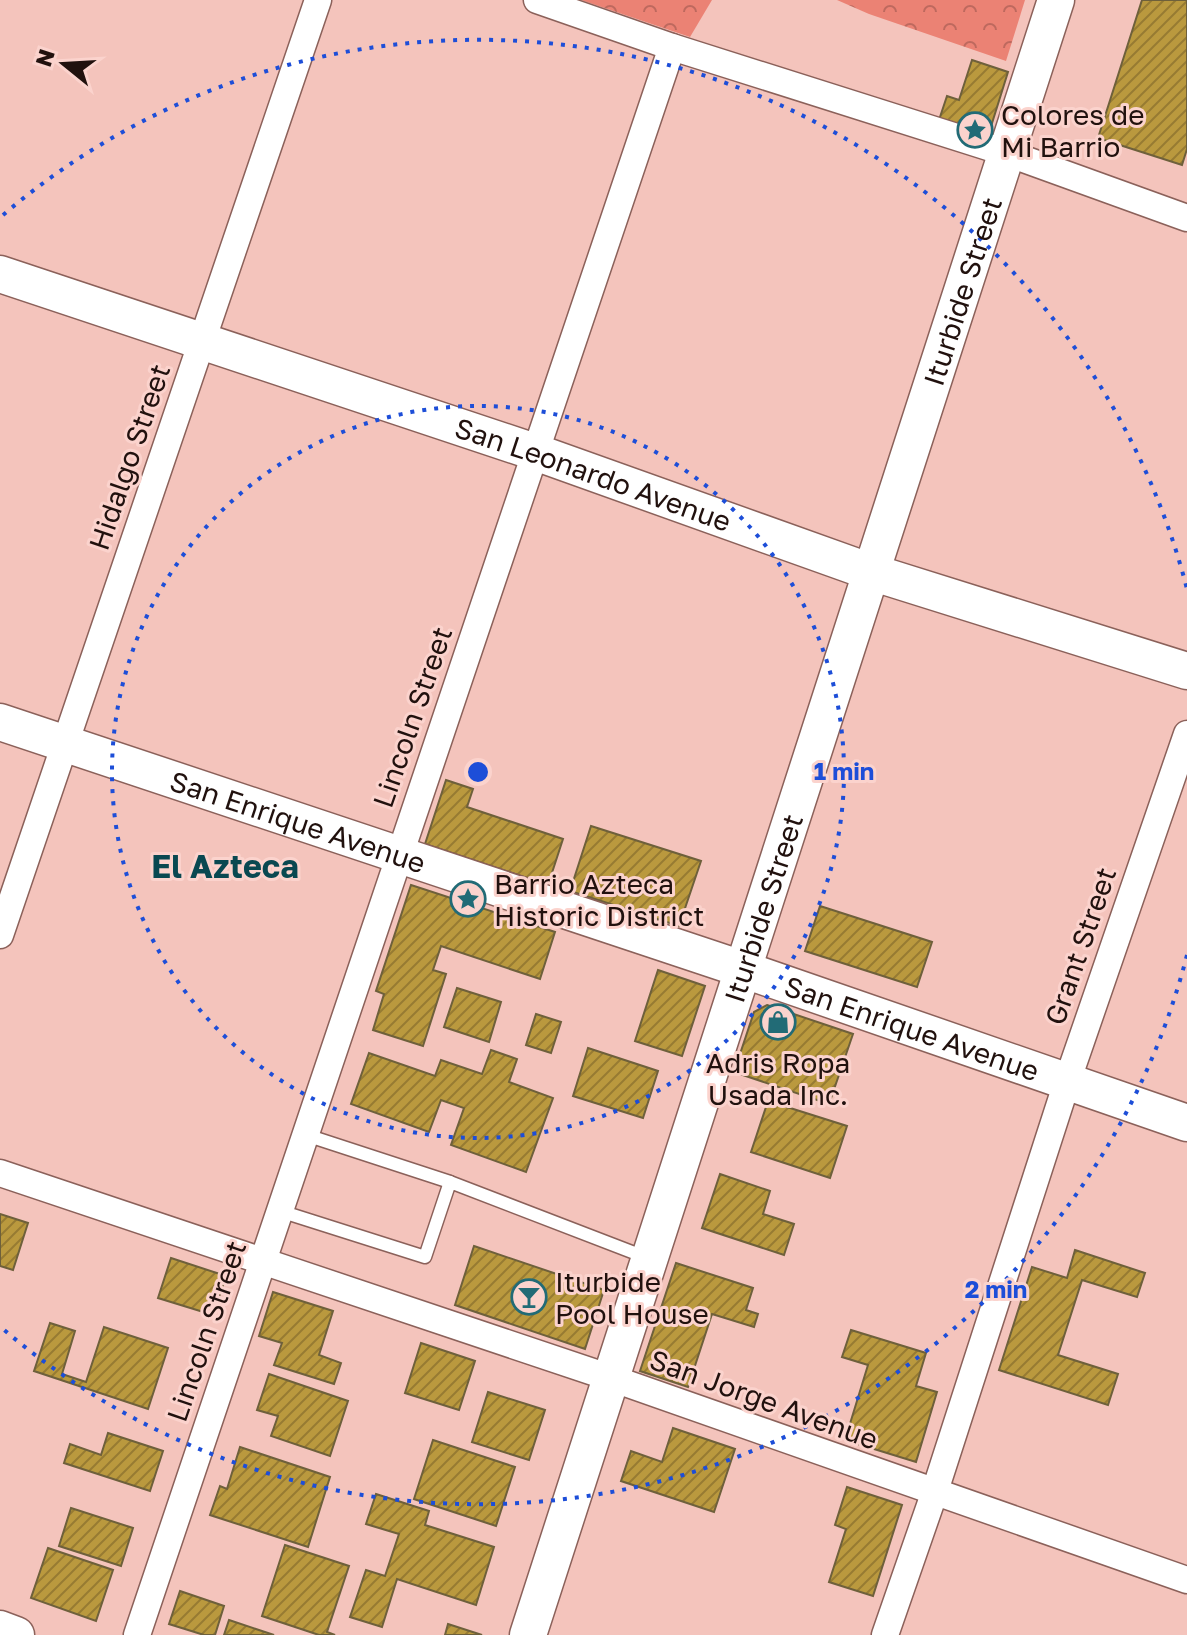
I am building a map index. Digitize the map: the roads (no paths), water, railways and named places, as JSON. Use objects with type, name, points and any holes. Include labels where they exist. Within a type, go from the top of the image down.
[{"type":"street","name":"Hidalgo Street","points":[[0,935],[318,0]]},
{"type":"street","points":[[537,0],[672,47],[1007,153],[1187,218]]},
{"type":"street","name":"Iturbide Street","points":[[528,1635],[1056,0]]},
{"type":"street","name":"Lincoln Street","points":[[137,1635],[672,47]]},
{"type":"street","name":"San Leonardo Avenue","points":[[0,274],[535,452],[871,572],[1187,671]]},
{"type":"street","name":"San Enrique Avenue","points":[[0,722],[742,969],[1187,1123]]},
{"type":"street","name":"Grant Street","points":[[885,1635],[934,1494],[1067,1082],[1187,734]]},
{"type":"street","name":"San Jorge Avenue","points":[[0,1173],[611,1378],[934,1494],[1187,1580]]},
{"type":"street","points":[[0,1629],[16,1635]]},
{"type":"lane","points":[[306,1135],[450,1182],[649,1259]]},
{"type":"lane","points":[[280,1211],[425,1257],[450,1182]]},
{"type":"place","name":"Colores de Mi Barrio","points":[[975,130]]},
{"type":"place","name":"Barrio Azteca Historic District","points":[[468,899]]},
{"type":"place","name":"Adris Ropa Usada Inc.","points":[[778,1022]]},
{"type":"place","name":"Iturbide Pool House","points":[[529,1297]]},
{"type":"district","name":"El Azteca","points":[[225,866]]}]
